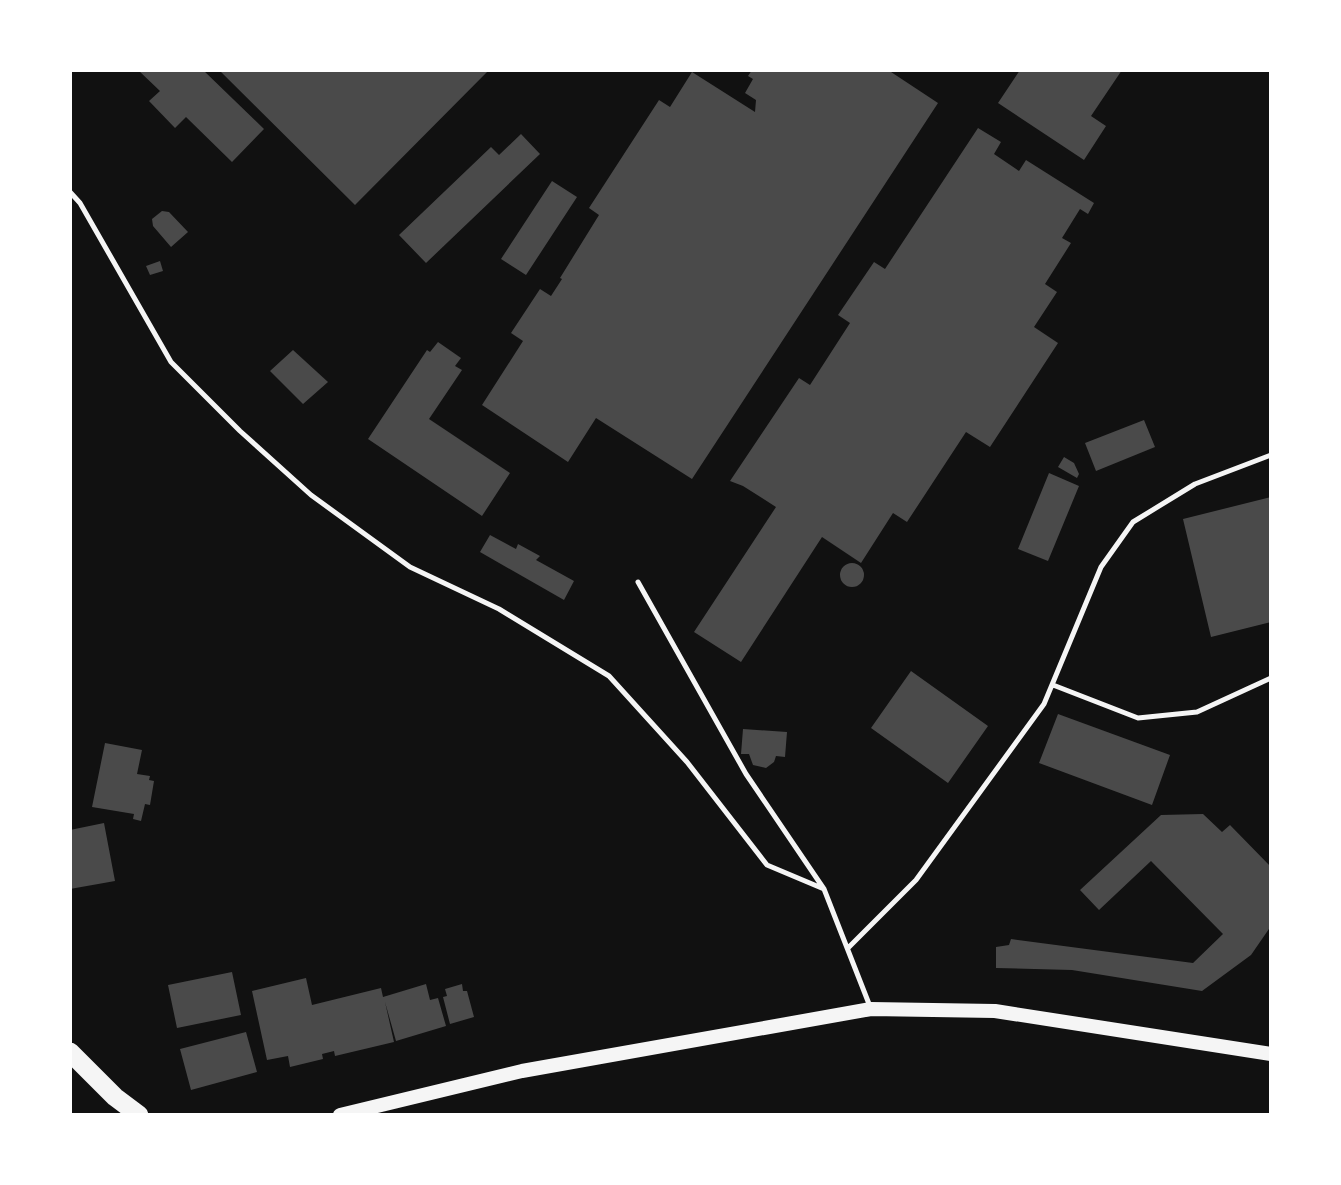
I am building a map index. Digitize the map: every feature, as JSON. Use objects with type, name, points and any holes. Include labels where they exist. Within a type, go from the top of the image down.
[{"type":"highway","points":[[70,1052],[115,1097],[139,1115]]},
{"type":"main road","points":[[340,1115],[522,1070],[872,1009],[995,1012],[1271,1054]]},
{"type":"lane","points":[[70,192],[80,203],[171,362],[240,430],[311,495],[410,567],[499,609],[609,676],[687,762],[767,865],[824,889]]},
{"type":"lane","points":[[848,948],[916,880],[1044,704],[1101,568],[1133,522],[1195,484],[1271,455]]},
{"type":"lane","points":[[638,582],[746,774],[824,889],[872,1009]]},
{"type":"lane","points":[[1053,685],[1138,718],[1197,712],[1271,678]]},
{"type":"building","points":[[138,70],[203,70],[264,129],[232,162],[186,117],[175,128],[149,101],[160,91]]},
{"type":"building","points":[[219,70],[489,70],[355,205]]},
{"type":"building","points":[[752,70],[888,70],[938,103],[692,479],[596,418],[568,462],[482,405],[523,341],[511,333],[540,289],[551,296],[562,279],[560,278],[599,215],[589,208],[659,100],[670,107],[692,72],[755,112],[756,100],[745,93],[753,79],[748,76]]},
{"type":"building","points":[[1020,70],[1122,70],[1091,116],[1106,126],[1084,160],[998,103]]},
{"type":"building","points":[[978,128],[1001,142],[994,154],[1019,171],[1026,160],[1094,203],[1088,214],[1080,209],[1062,238],[1071,243],[1045,284],[1057,292],[1034,327],[1058,343],[990,447],[966,432],[907,522],[893,513],[861,563],[822,537],[741,662],[694,632],[776,507],[730,481],[799,378],[810,385],[850,323],[838,315],[874,262],[885,269]]},
{"type":"building","points":[[521,134],[540,154],[426,263],[399,235],[491,147],[499,155]]},
{"type":"building","points":[[552,181],[577,197],[526,275],[501,259]]},
{"type":"building","points":[[162,211],[169,212],[188,232],[171,247],[153,226],[152,219]]},
{"type":"building","points":[[160,261],[163,271],[150,275],[146,266]]},
{"type":"building","points":[[438,342],[461,358],[455,366],[462,370],[429,419],[510,473],[482,516],[368,439],[427,350],[430,352]]},
{"type":"building","points":[[293,350],[328,382],[303,404],[270,371]]},
{"type":"building","points":[[1144,420],[1155,447],[1096,471],[1085,443]]},
{"type":"building","points":[[1064,457],[1074,463],[1079,474],[1077,478],[1058,467]]},
{"type":"building","points":[[1049,473],[1079,486],[1048,561],[1018,549]]},
{"type":"building","points":[[1271,497],[1271,622],[1211,637],[1183,519]]},
{"type":"building","points":[[490,535],[516,549],[518,544],[540,556],[536,560],[574,581],[564,600],[480,552]]},
{"type":"building","points":[[852,563],[861,566],[864,575],[861,584],[852,587],[843,584],[840,575],[843,566]]},
{"type":"building","points":[[911,671],[988,726],[948,783],[871,728]]},
{"type":"building","points":[[1058,714],[1170,755],[1152,805],[1039,763]]},
{"type":"building","points":[[743,729],[787,732],[785,757],[776,756],[774,762],[766,768],[753,765],[749,754],[741,754]]},
{"type":"building","points":[[105,743],[142,750],[137,774],[150,776],[149,780],[154,781],[150,805],[145,804],[141,821],[133,819],[134,814],[92,807]]},
{"type":"building","points":[[1203,814],[1222,832],[1230,825],[1271,867],[1271,926],[1251,955],[1202,991],[1072,970],[996,968],[996,947],[1009,945],[1011,939],[1193,963],[1223,934],[1151,861],[1099,910],[1080,890],[1161,815]]},
{"type":"building","points":[[104,823],[115,881],[70,889],[70,830]]},
{"type":"building","points":[[232,972],[241,1015],[177,1028],[168,985]]},
{"type":"building","points":[[306,978],[312,1005],[381,988],[383,997],[426,984],[430,1000],[438,998],[446,1026],[396,1041],[385,1002],[394,1042],[335,1056],[334,1051],[322,1054],[323,1059],[290,1067],[288,1056],[267,1060],[252,991]]},
{"type":"building","points":[[462,984],[463,991],[467,991],[474,1017],[450,1024],[443,997],[447,996],[445,989]]},
{"type":"building","points":[[246,1032],[257,1072],[191,1090],[180,1049]]}]
